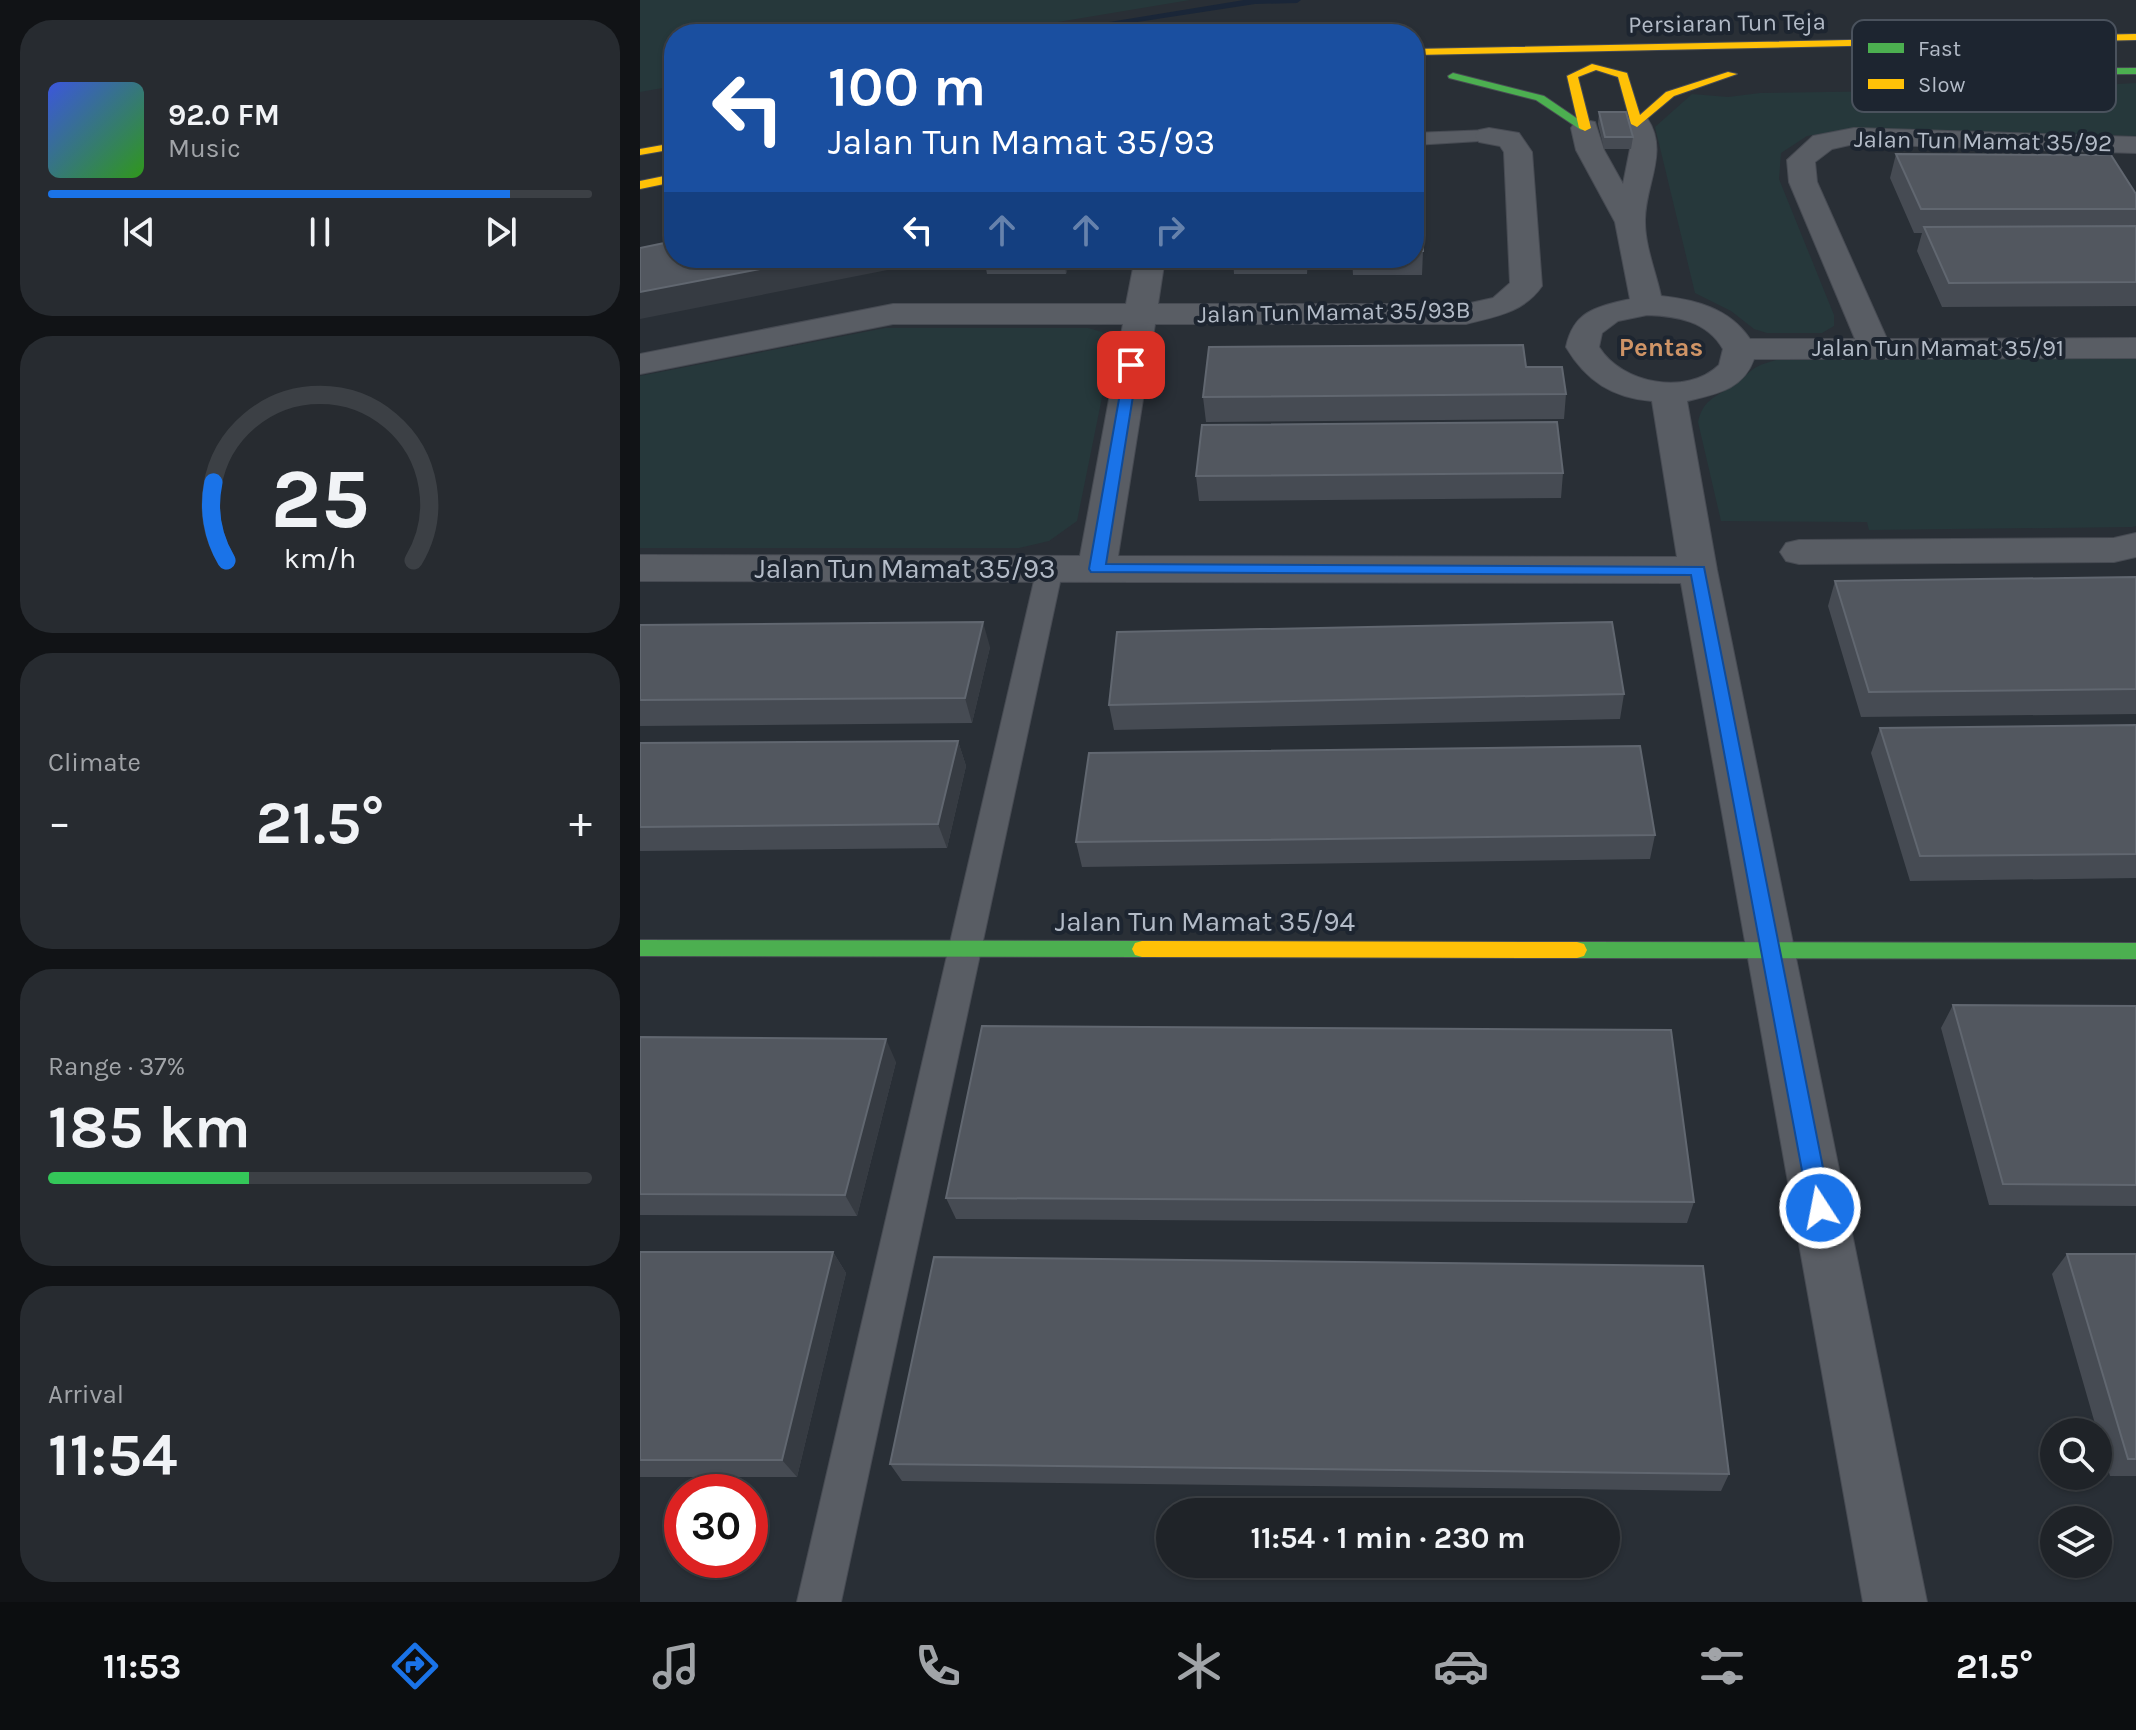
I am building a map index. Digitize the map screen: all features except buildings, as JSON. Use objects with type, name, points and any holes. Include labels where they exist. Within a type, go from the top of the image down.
[{"type":"main road","name":"Persiaran Tun Teja","points":[[2116,38],[2136,37]]},
{"type":"main road","name":"Persiaran Tun Teja","points":[[1424,52],[1594,58],[1852,48]]},
{"type":"main road","points":[[1585,128],[1565,76],[1594,58],[1630,75],[1637,124]]},
{"type":"main road","points":[[2116,71],[2136,71]]},
{"type":"main road","name":"Persiaran Tun Teja","points":[[1637,124],[1670,94],[1738,74],[1669,74]]},
{"type":"main road","name":"Persiaran Tun Teja","points":[[1565,76],[1630,75]]},
{"type":"main road","points":[[1528,76],[1447,76],[1539,96],[1565,109],[1585,128]]},
{"type":"main road","points":[[640,152],[664,148]]},
{"type":"main road","points":[[640,185],[664,180]]},
{"type":"main road","name":"Jalan Tun Mamat 35/94","points":[[640,948],[1770,949]]},
{"type":"main road","points":[[1770,949],[2136,951]]},
{"type":"street","points":[[1630,222],[1644,149],[1637,124]]},
{"type":"street","points":[[1585,128],[1590,150],[1630,222],[1647,305]]},
{"type":"street","name":"Jalan Tun Mamat 35/93B","points":[[640,364],[893,314],[1466,314],[1504,305],[1526,286],[1518,152],[1509,139],[1489,136]]},
{"type":"street","name":"Jalan Tun Mamat 35/92","points":[[1875,348],[1803,182],[1801,160],[1823,142],[1854,136],[2133,149]]},
{"type":"street","points":[[1097,569],[1148,268]]},
{"type":"street","points":[[1647,305],[1679,307],[1707,316],[1723,326],[1734,337],[1739,349],[1735,367],[1716,383],[1668,392],[1646,390],[1606,376],[1592,366],[1583,342],[1586,330],[1595,320],[1619,310],[1647,305]]},
{"type":"street","name":"Jalan Tun Mamat 35/91","points":[[1739,349],[2136,348]]},
{"type":"street","points":[[1668,392],[1698,570],[1895,1602]]},
{"type":"street","points":[[1799,552],[2114,550],[2136,545]]},
{"type":"street","name":"Jalan Tun Mamat 35/93","points":[[640,568],[1698,570]]},
{"type":"lane","points":[[1424,139],[1489,136]]},
{"type":"lane","points":[[819,1602],[1050,568]]},
{"type":"shaded area","points":[[640,0],[1190,0],[1046,24],[664,24],[664,88],[640,92]]},
{"type":"shaded area","points":[[2136,83],[2136,136],[1849,129],[1807,136],[1781,153],[1779,179],[1834,315],[1834,326],[1822,333],[1767,333],[1754,329],[1731,311],[1695,293],[1655,127],[1692,94],[1728,97],[1760,93],[1852,92],[1852,112],[2116,112],[2116,84]]},
{"type":"shaded area","points":[[885,328],[1088,328],[1102,332],[1113,343],[1077,521],[1049,541],[1019,548],[640,548],[640,376]]},
{"type":"shaded area","points":[[2136,358],[2136,526],[1869,530],[1867,522],[1721,521],[1698,422],[1710,400],[1754,368],[1766,363],[1776,360]]},
{"type":"waterway","points":[[1106,24],[1255,1],[1297,0]]},
{"type":"traffic: fast","points":[[2116,71],[2136,71]]},
{"type":"traffic: fast","points":[[1453,76],[1540,98],[1585,128]]},
{"type":"traffic: fast","points":[[640,948],[1142,949]]},
{"type":"traffic: fast","points":[[1577,950],[2136,951]]},
{"type":"traffic: slow","points":[[2116,37],[2136,37]]},
{"type":"traffic: slow","points":[[1424,52],[1852,43]]},
{"type":"traffic: slow","points":[[1585,128],[1572,76],[1596,66],[1623,75],[1637,124],[1670,94],[1732,74]]},
{"type":"traffic: slow","points":[[640,152],[664,148]]},
{"type":"traffic: slow","points":[[640,185],[664,180]]},
{"type":"traffic: slow","points":[[1142,949],[1577,950]]},
{"type":"district","name":"Pentas","points":[[1661,347]]},
{"type":"route","points":[[1131,365],[1097,569],[1698,570],[1820,1208]]}]
